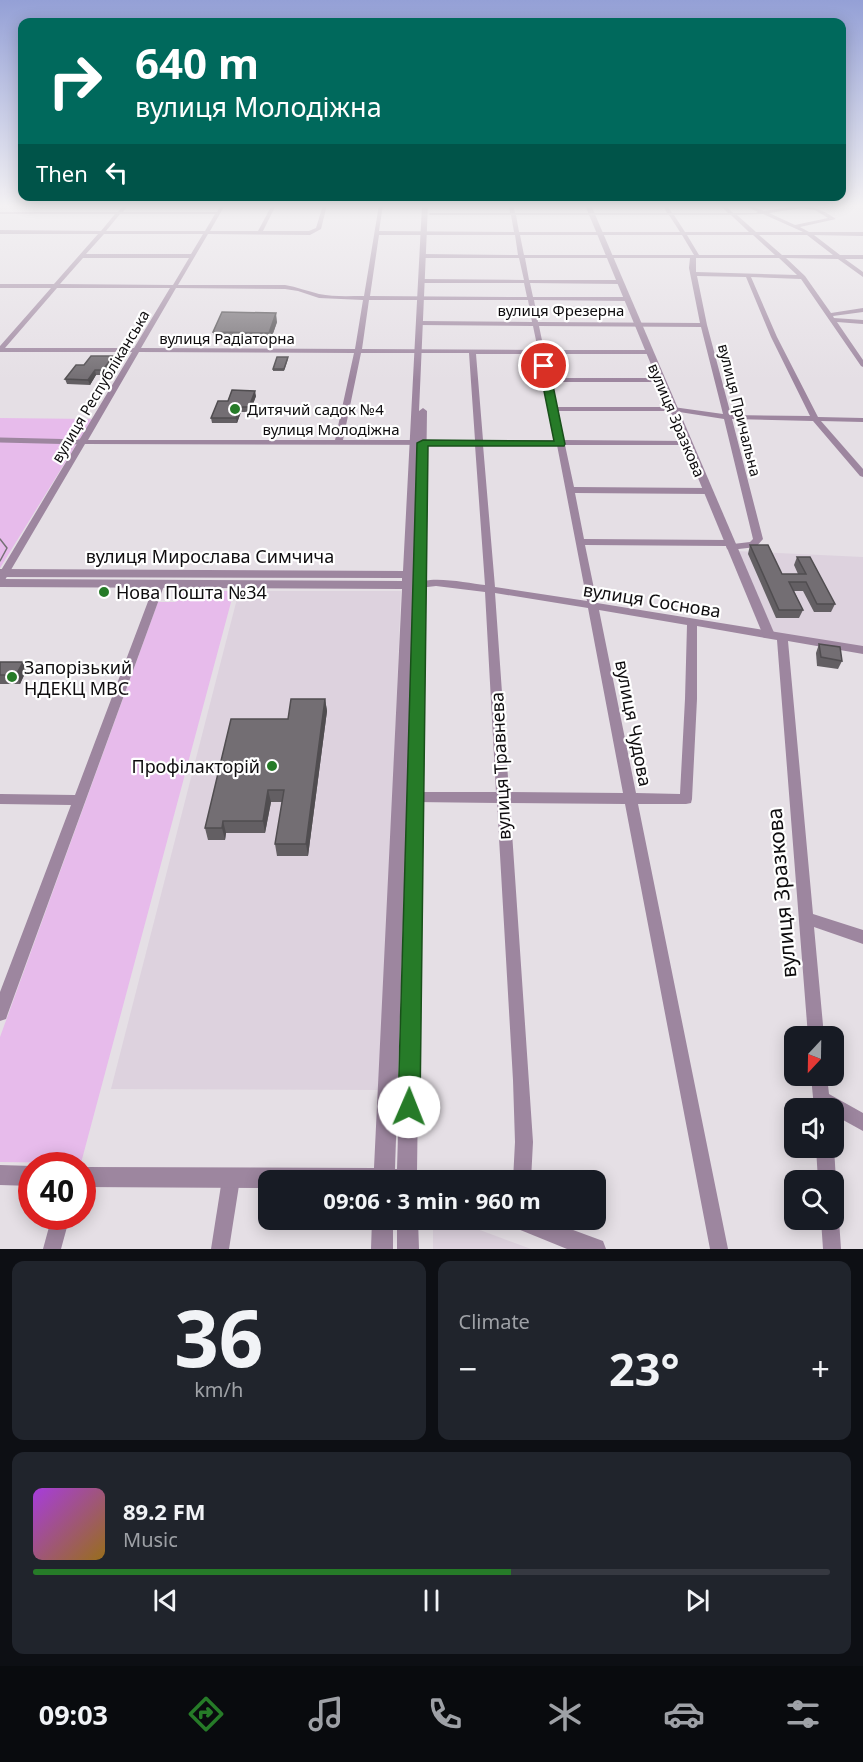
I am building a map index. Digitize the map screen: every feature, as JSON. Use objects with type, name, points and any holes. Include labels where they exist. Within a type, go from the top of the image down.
[{"type":"street","points":[[0,350],[76,263]]},
{"type":"street","name":"вулиця Республіканська","points":[[1,578],[189,263]]},
{"type":"street","points":[[338,443],[358,351],[372,263]]},
{"type":"street","points":[[409,1170],[419,581],[418,443],[425,263]]},
{"type":"street","name":"вулиця Чудова","points":[[523,263],[632,800],[719,1249]]},
{"type":"street","name":"вулиця Зразкова","points":[[612,263],[730,545],[775,636],[806,918],[815,1026]]},
{"type":"street","name":"вулиця Причальна","points":[[695,263],[694,274],[704,325],[758,539],[748,547],[730,545]]},
{"type":"street","points":[[789,263],[803,277],[863,365]]},
{"type":"street","points":[[847,263],[863,275]]},
{"type":"street","points":[[694,274],[803,277]]},
{"type":"street","points":[[748,276],[774,337],[815,419],[863,474]]},
{"type":"street","points":[[424,281],[620,282]]},
{"type":"street","points":[[0,286],[293,288],[319,296],[367,298],[627,299]]},
{"type":"street","points":[[832,318],[863,310]]},
{"type":"street","points":[[832,318],[863,322]]},
{"type":"street","name":"вулиця Фрезерна","points":[[422,323],[704,325]]},
{"type":"street","name":"вулиця Радіаторна","points":[[0,350],[648,352]]},
{"type":"street","name":"вулиця Травнева","points":[[472,352],[490,589],[501,798],[521,1080],[524,1142],[523,1170]]},
{"type":"street","points":[[547,380],[660,380]]},
{"type":"street","points":[[553,409],[673,409],[728,417],[863,420]]},
{"type":"street","points":[[0,440],[83,441]]},
{"type":"street","name":"вулиця Молодіжна","points":[[83,441],[687,443]]},
{"type":"street","points":[[570,490],[707,491]]},
{"type":"street","points":[[579,542],[730,545]]},
{"type":"street","name":"вулиця Мирослава Симчича","points":[[1,578],[419,581]]},
{"type":"street","name":"вулиця Мирослава Симчича","points":[[1,578],[160,583],[419,581]]},
{"type":"street","points":[[385,1170],[419,581]]},
{"type":"street","name":"вулиця Соснова","points":[[419,581],[490,589],[863,650]]},
{"type":"street","points":[[0,1013],[160,583]]},
{"type":"street","points":[[415,797],[684,800],[688,795],[692,623]]},
{"type":"street","points":[[0,799],[80,800]]},
{"type":"street","points":[[806,918],[863,937]]},
{"type":"street","points":[[844,1114],[863,1122]]},
{"type":"street","points":[[0,1175],[18,1176]]},
{"type":"street","points":[[96,1177],[258,1179]]},
{"type":"street","points":[[220,1249],[231,1179]]},
{"type":"street","points":[[52,1249],[57,1230]]},
{"type":"street","points":[[382,1249],[383,1230]]},
{"type":"street","points":[[408,1230],[408,1249]]},
{"type":"street","points":[[546,1230],[595,1249]]},
{"type":"street","points":[[831,1230],[832,1249]]},
{"type":"shaded area","points":[[0,418],[92,419],[0,568]]},
{"type":"shaded area","points":[[736,551],[863,557],[863,647],[772,633]]},
{"type":"shaded area","points":[[184,591],[234,591],[84,1152],[18,1152],[18,1162],[0,1162],[0,1037],[158,602],[175,602]]},
{"type":"shaded area","points":[[239,591],[401,591],[381,1090],[111,1089]]},
{"type":"shaded area","points":[[433,1230],[480,1230],[531,1249],[433,1249]]},
{"type":"building","points":[[222,312],[276,313],[269,333],[213,332]]},
{"type":"building","points":[[91,356],[113,356],[103,370],[95,370],[88,380],[65,379],[76,365],[84,365]]},
{"type":"building","points":[[277,357],[288,357],[284,369],[273,369]]},
{"type":"building","points":[[232,390],[255,391],[249,407],[240,407],[236,418],[211,418],[218,401],[228,401]]},
{"type":"building","points":[[750,545],[768,545],[782,574],[806,574],[797,557],[810,557],[835,604],[817,604],[806,582],[789,582],[803,610],[779,610]]},
{"type":"building","points":[[819,644],[840,647],[842,661],[821,657]]},
{"type":"building","points":[[0,662],[23,662],[16,675],[0,675]]},
{"type":"building","name":"Профілакторій","points":[[291,699],[325,699],[306,844],[275,844],[284,790],[268,790],[263,821],[223,821],[222,828],[205,828],[231,719],[288,719]]},
{"type":"tram line","points":[[0,539],[7,548],[0,561]]},
{"type":"place","name":"Дитячий садок №4","points":[[235,409]]},
{"type":"place","name":"Нова Пошта №34","points":[[104,592]]},
{"type":"place","name":"Запорізький НДЕКЦ МВС","points":[[12,677]]},
{"type":"place","name":"Профілакторій","points":[[272,766]]},
{"type":"route","points":[[409,1107],[423,443],[560,444],[544,366]]}]
